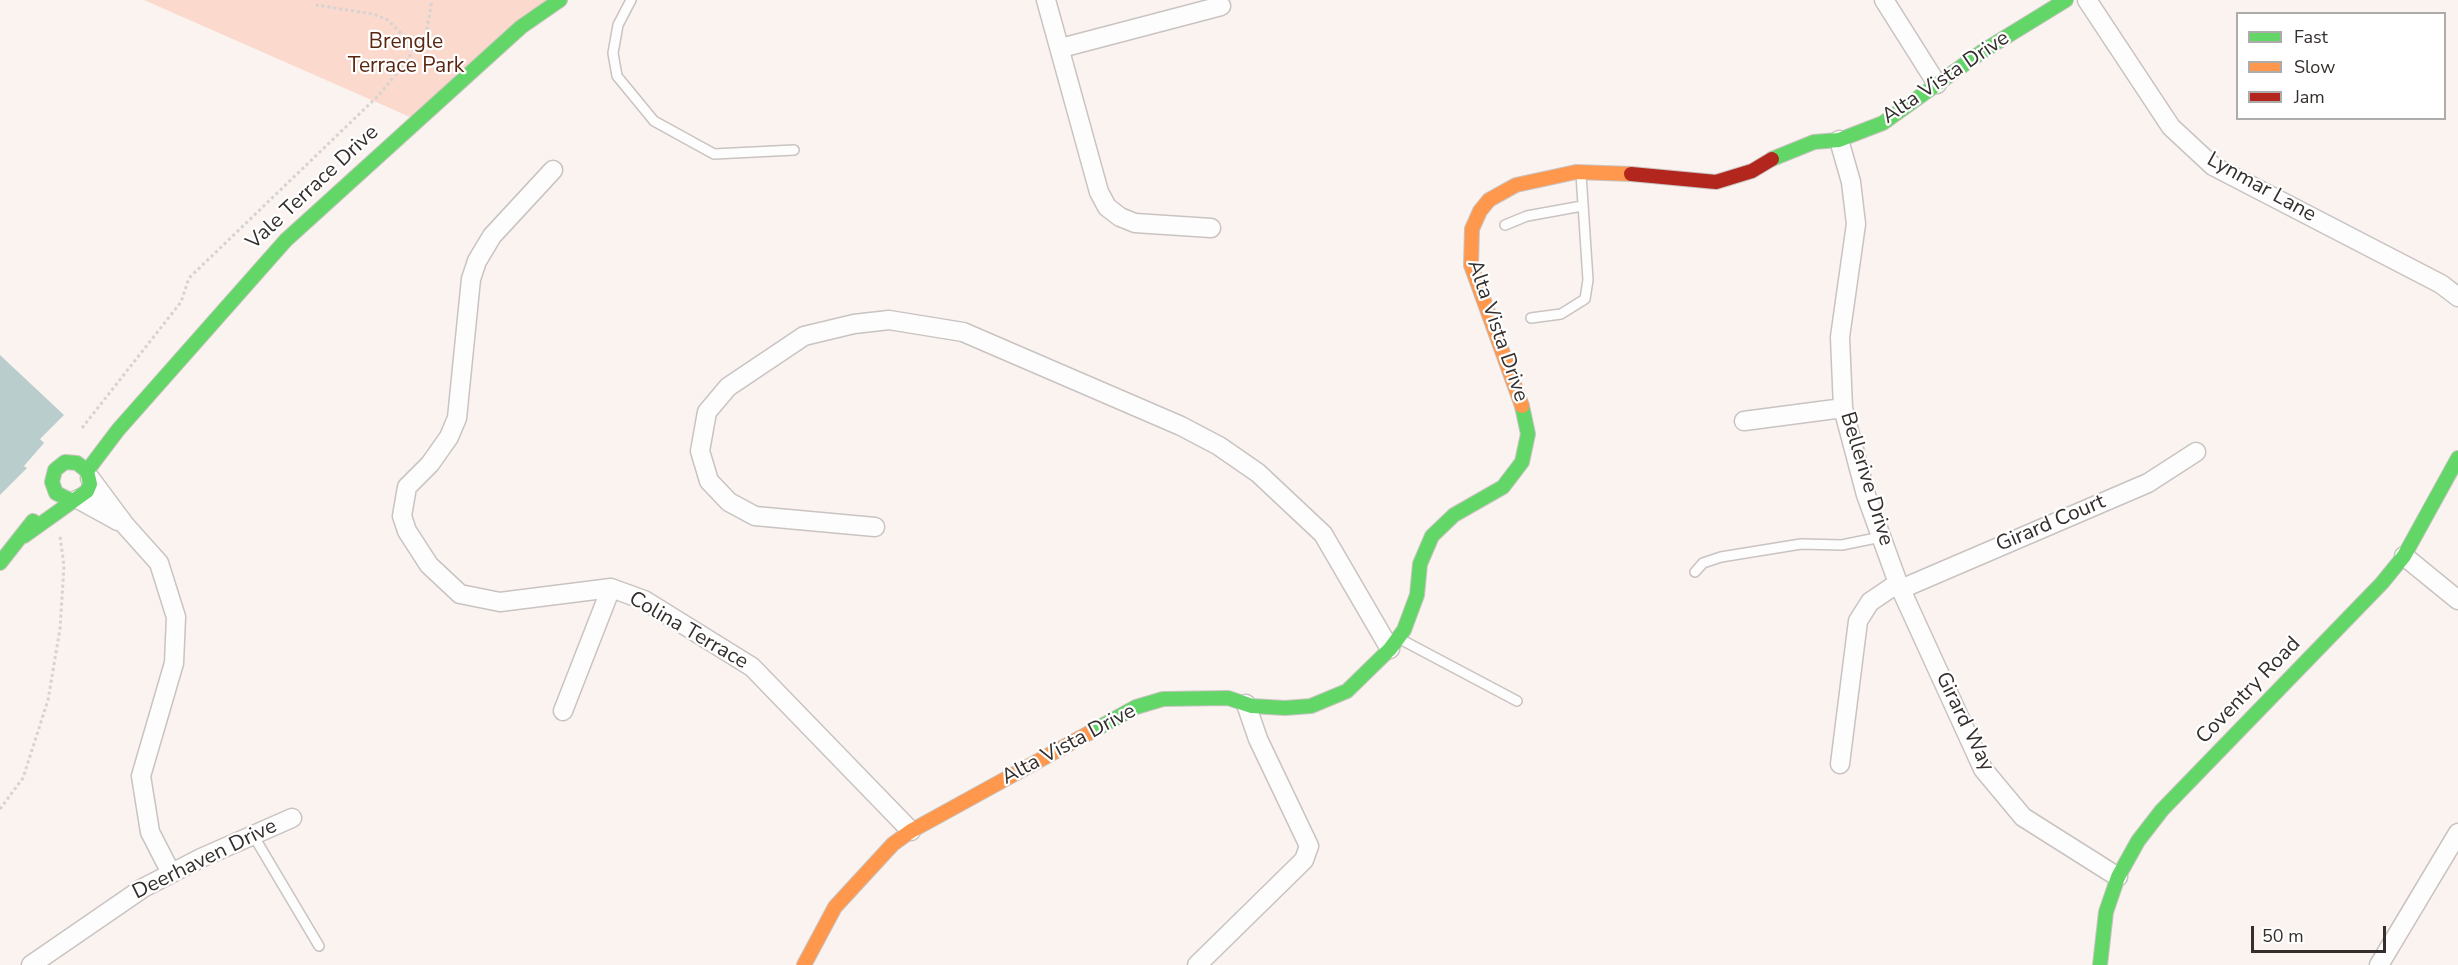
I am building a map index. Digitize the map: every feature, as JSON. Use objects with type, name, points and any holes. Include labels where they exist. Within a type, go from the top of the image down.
[{"type":"street","name":"Vale Terrace Drive","points":[[85,471],[118,430],[286,240],[504,43],[560,0]]},
{"type":"street","points":[[1046,0],[1099,192],[1107,207],[1120,218],[1136,223],[1210,228]]},
{"type":"street","points":[[1884,0],[1937,84]]},
{"type":"street","name":"Alta Vista Drive","points":[[804,965],[835,907],[893,844],[911,831],[1136,707],[1163,699],[1228,698],[1246,704],[1285,708],[1311,706],[1347,691],[1394,644],[1404,630],[1417,595],[1420,564],[1432,536],[1454,515],[1503,487],[1522,462],[1528,434],[1526,417],[1471,265],[1472,229],[1480,211],[1500,192],[1535,180],[1581,172],[1616,172],[1673,180],[1716,182],[1752,171],[1779,154],[1814,142],[1839,140],[1883,123],[1983,51],[2066,0]]},
{"type":"street","name":"Lynmar Lane","points":[[2087,0],[2171,127],[2213,166],[2441,284],[2458,297]]},
{"type":"street","points":[[1061,48],[1221,6]]},
{"type":"street","name":"Bellerive Drive","points":[[1839,140],[1851,183],[1856,224],[1840,337],[1843,408],[1866,495],[1900,586]]},
{"type":"street","name":"Colina Terrace","points":[[554,170],[492,236],[477,261],[471,279],[457,418],[449,437],[430,464],[407,487],[402,516],[407,531],[429,565],[460,594],[500,602],[611,588],[644,600],[752,667],[911,831]]},
{"type":"street","points":[[875,527],[755,516],[729,502],[709,481],[700,451],[707,412],[728,387],[804,336],[854,324],[889,320],[963,332],[1181,426],[1219,446],[1258,473],[1323,534],[1394,644]]},
{"type":"street","points":[[1744,421],[1843,408]]},
{"type":"street","name":"Girard Court","points":[[1900,586],[2148,483],[2196,452]]},
{"type":"street","name":"Coventry Road","points":[[2100,965],[2106,912],[2118,877],[2138,841],[2162,810],[2382,583],[2404,556],[2458,458]]},
{"type":"street","points":[[125,525],[75,500],[60,497],[53,488],[52,476],[59,466],[65,462],[85,471],[125,525],[159,562],[176,617],[174,663],[141,776],[150,832],[171,873]]},
{"type":"street","points":[[24,536],[87,491],[85,471]]},
{"type":"street","points":[[0,563],[24,536],[53,488]]},
{"type":"street","points":[[2404,556],[2458,600]]},
{"type":"street","points":[[1840,764],[1858,621],[1870,602],[1900,586]]},
{"type":"street","name":"Girard Way","points":[[1900,586],[1983,769],[2023,817],[2118,877]]},
{"type":"street","points":[[563,711],[611,588]]},
{"type":"street","points":[[1197,965],[1304,860],[1309,846],[1258,739],[1246,704]]},
{"type":"street","name":"Deerhaven Drive","points":[[31,965],[143,888],[292,818]]},
{"type":"street","points":[[2379,965],[2458,833]]},
{"type":"lane","points":[[631,0],[618,25],[613,53],[617,76],[654,121],[714,154],[794,150]]},
{"type":"lane","points":[[1531,318],[1561,314],[1585,299],[1588,280],[1581,172]]},
{"type":"lane","points":[[1505,225],[1527,216],[1582,206]]},
{"type":"lane","points":[[1695,572],[1703,563],[1721,557],[1801,544],[1842,545],[1881,537]]},
{"type":"lane","points":[[1394,644],[1517,701]]},
{"type":"lane","points":[[253,835],[319,946]]},
{"type":"path","points":[[82,428],[181,302],[189,279],[380,95],[409,58],[414,47],[425,40],[432,0]]},
{"type":"path","points":[[316,5],[373,14],[388,20],[414,47]]},
{"type":"path","points":[[0,809],[22,778],[48,700],[60,629],[64,566],[59,532]]},
{"type":"green space","name":"Brengle Terrace Park","points":[[144,0],[561,0],[417,120]]},
{"type":"building","points":[[0,355],[64,415],[40,439],[44,443],[24,466],[27,468],[0,495]]},
{"type":"traffic: fast","points":[[87,471],[118,430],[286,240],[521,27],[560,0]]},
{"type":"traffic: fast","points":[[1772,159],[1814,142],[1839,140],[1883,123],[1983,51],[2066,0]]},
{"type":"traffic: fast","points":[[1089,733],[1136,707],[1163,699],[1228,698],[1252,706],[1285,708],[1311,706],[1347,691],[1390,649],[1404,630],[1417,595],[1420,564],[1432,536],[1454,515],[1503,487],[1522,462],[1528,434],[1522,406]]},
{"type":"traffic: fast","points":[[2100,965],[2106,912],[2118,877],[2138,841],[2162,810],[2382,583],[2404,556],[2458,458]]},
{"type":"traffic: fast","points":[[24,536],[87,491],[90,484],[87,471],[77,463],[65,462],[55,470],[52,482],[56,493],[72,501]]},
{"type":"traffic: fast","points":[[0,563],[33,521]]},
{"type":"traffic: slow","points":[[1522,406],[1471,265],[1472,229],[1480,211],[1489,200],[1516,185],[1576,172],[1631,174]]},
{"type":"traffic: slow","points":[[804,965],[835,907],[893,844],[911,831],[1089,733]]},
{"type":"traffic: jam","points":[[1631,174],[1716,182],[1752,171],[1772,159]]}]
